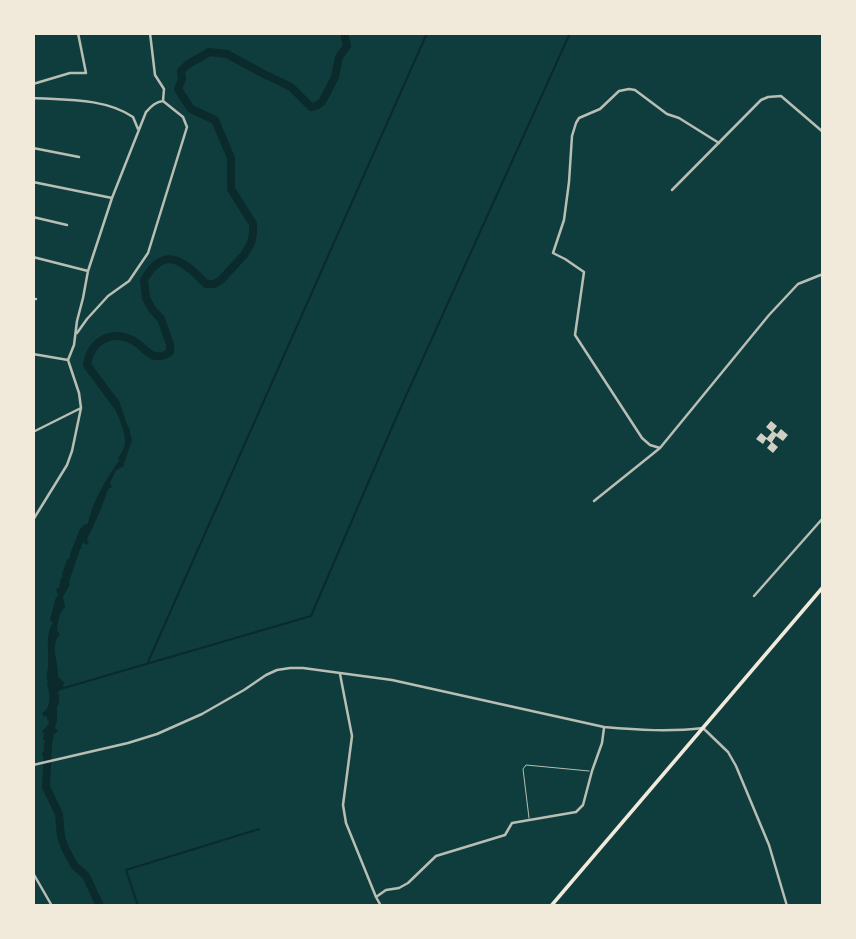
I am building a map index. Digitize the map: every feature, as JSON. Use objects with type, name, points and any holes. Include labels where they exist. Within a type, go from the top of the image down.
[{"type":"main road","points":[[551,906],[823,587]]},
{"type":"street","points":[[33,84],[70,73],[86,73],[78,33]]},
{"type":"street","points":[[150,33],[155,75],[164,89],[163,101]]},
{"type":"street","points":[[660,448],[650,445],[642,438],[575,335],[584,272],[553,253],[564,220],[572,136],[579,118],[600,109],[619,91],[629,89],[635,90],[667,114],[679,118],[719,143]]},
{"type":"street","points":[[672,190],[761,100],[768,97],[781,96],[823,132]]},
{"type":"street","points":[[33,98],[108,106],[133,117],[138,129]]},
{"type":"street","points":[[33,520],[67,465],[80,408],[79,393],[68,360],[75,345],[77,321],[88,271],[138,129],[146,112],[158,101],[163,101],[183,117],[187,127],[148,253],[129,281],[108,296],[76,335]]},
{"type":"street","points":[[33,148],[79,157]]},
{"type":"street","points":[[33,181],[112,198]]},
{"type":"street","points":[[33,216],[67,225]]},
{"type":"street","points":[[33,257],[88,271]]},
{"type":"street","points":[[594,501],[660,448],[769,315],[798,284],[823,274]]},
{"type":"street","points":[[33,354],[68,360]]},
{"type":"street","points":[[33,432],[80,408]]},
{"type":"street","points":[[754,596],[823,518]]},
{"type":"street","points":[[33,765],[157,734],[202,714],[266,675],[290,668],[392,680],[604,727],[640,731],[703,728],[728,752],[736,766],[769,845],[787,906]]},
{"type":"street","points":[[340,674],[352,736],[343,805],[346,823],[381,906]]},
{"type":"street","points":[[376,897],[386,890],[408,883],[436,856],[505,835],[512,823],[576,812],[583,805],[602,743],[604,727]]},
{"type":"street","points":[[33,873],[52,906]]},
{"type":"lane","points":[[529,820],[523,769],[526,765],[592,771]]},
{"type":"water","points":[[113,397],[119,402],[132,440],[124,466],[116,470],[110,483],[112,487],[108,489],[87,539],[89,543],[86,545],[84,542],[81,546],[70,584],[63,597],[65,607],[59,619],[57,631],[60,634],[55,644],[58,677],[64,682],[63,688],[57,694],[59,704],[55,728],[58,731],[53,735],[49,754],[42,756],[46,743],[42,731],[49,721],[42,713],[49,700],[48,637],[58,596],[56,589],[59,588],[80,529],[88,524],[96,499],[119,461],[124,446],[122,426],[110,400]]},
{"type":"building","points":[[771,421],[777,426],[773,431],[777,434],[781,429],[788,435],[783,441],[776,436],[772,442],[778,447],[773,453],[767,448],[771,443],[766,439],[763,444],[756,439],[761,433],[767,438],[772,432],[766,427]]},
{"type":"waterway","points":[[116,404],[87,365],[93,348],[105,339],[120,336],[137,343],[155,356],[170,352],[170,344],[161,319],[146,298],[144,280],[152,269],[159,262],[174,260],[182,263],[206,284],[214,284],[244,255],[253,233],[253,224],[231,189],[231,158],[215,120],[191,109],[178,89],[182,79],[181,71],[209,52],[227,54],[291,87],[311,107],[316,106],[322,102],[335,77],[339,57],[347,46],[344,33]]},
{"type":"waterway","points":[[148,662],[427,33]]},
{"type":"waterway","points":[[57,690],[311,616],[396,418],[570,33]]},
{"type":"waterway","points":[[48,745],[46,787],[59,814],[61,837],[74,865],[86,876],[100,906]]},
{"type":"waterway","points":[[138,906],[126,870],[259,829]]}]
